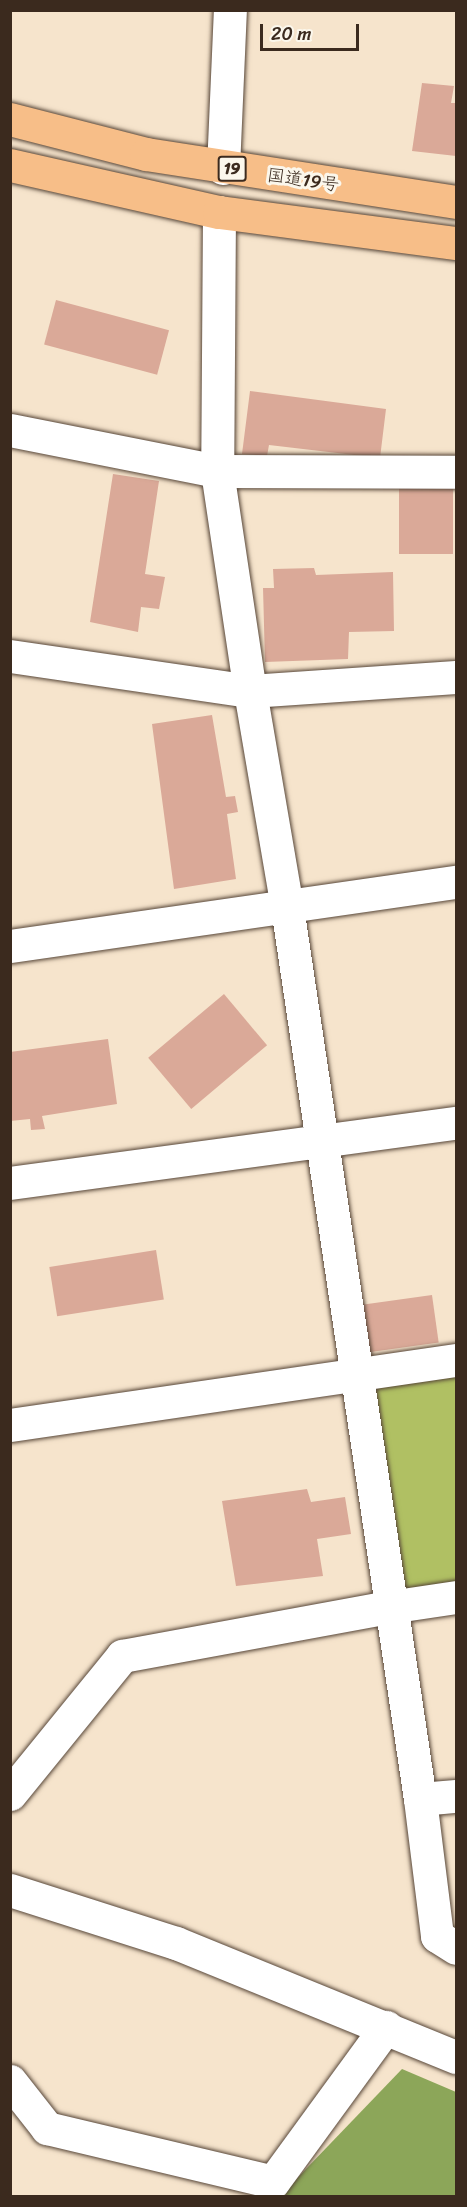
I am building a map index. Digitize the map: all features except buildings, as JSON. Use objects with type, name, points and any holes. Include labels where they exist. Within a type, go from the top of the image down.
[{"type":"highway","name":"国道19号","points":[[10,119],[146,154],[223,168],[456,202]]},
{"type":"highway","points":[[10,165],[219,212],[456,243]]},
{"type":"street","points":[[223,168],[230,10]]},
{"type":"street","points":[[219,212],[218,471],[250,690],[287,907],[389,1607],[420,1799],[437,1936],[456,1948]]},
{"type":"street","points":[[10,430],[218,471],[456,472]]},
{"type":"street","points":[[10,656],[250,690],[456,677]]},
{"type":"street","points":[[10,946],[456,882]]},
{"type":"street","points":[[10,1183],[456,1123]]},
{"type":"street","points":[[10,1425],[456,1360]]},
{"type":"street","points":[[10,1794],[122,1656],[389,1607],[456,1597]]},
{"type":"street","points":[[420,1799],[456,1796]]},
{"type":"street","points":[[10,1890],[176,1943],[386,2026],[456,2057]]},
{"type":"street","points":[[10,2081],[48,2128],[273,2182],[386,2026]]},
{"type":"green space","points":[[456,1371],[456,1587],[400,1596],[371,1383]]},
{"type":"green space","points":[[402,2069],[456,2092],[456,2196],[280,2196]]}]
